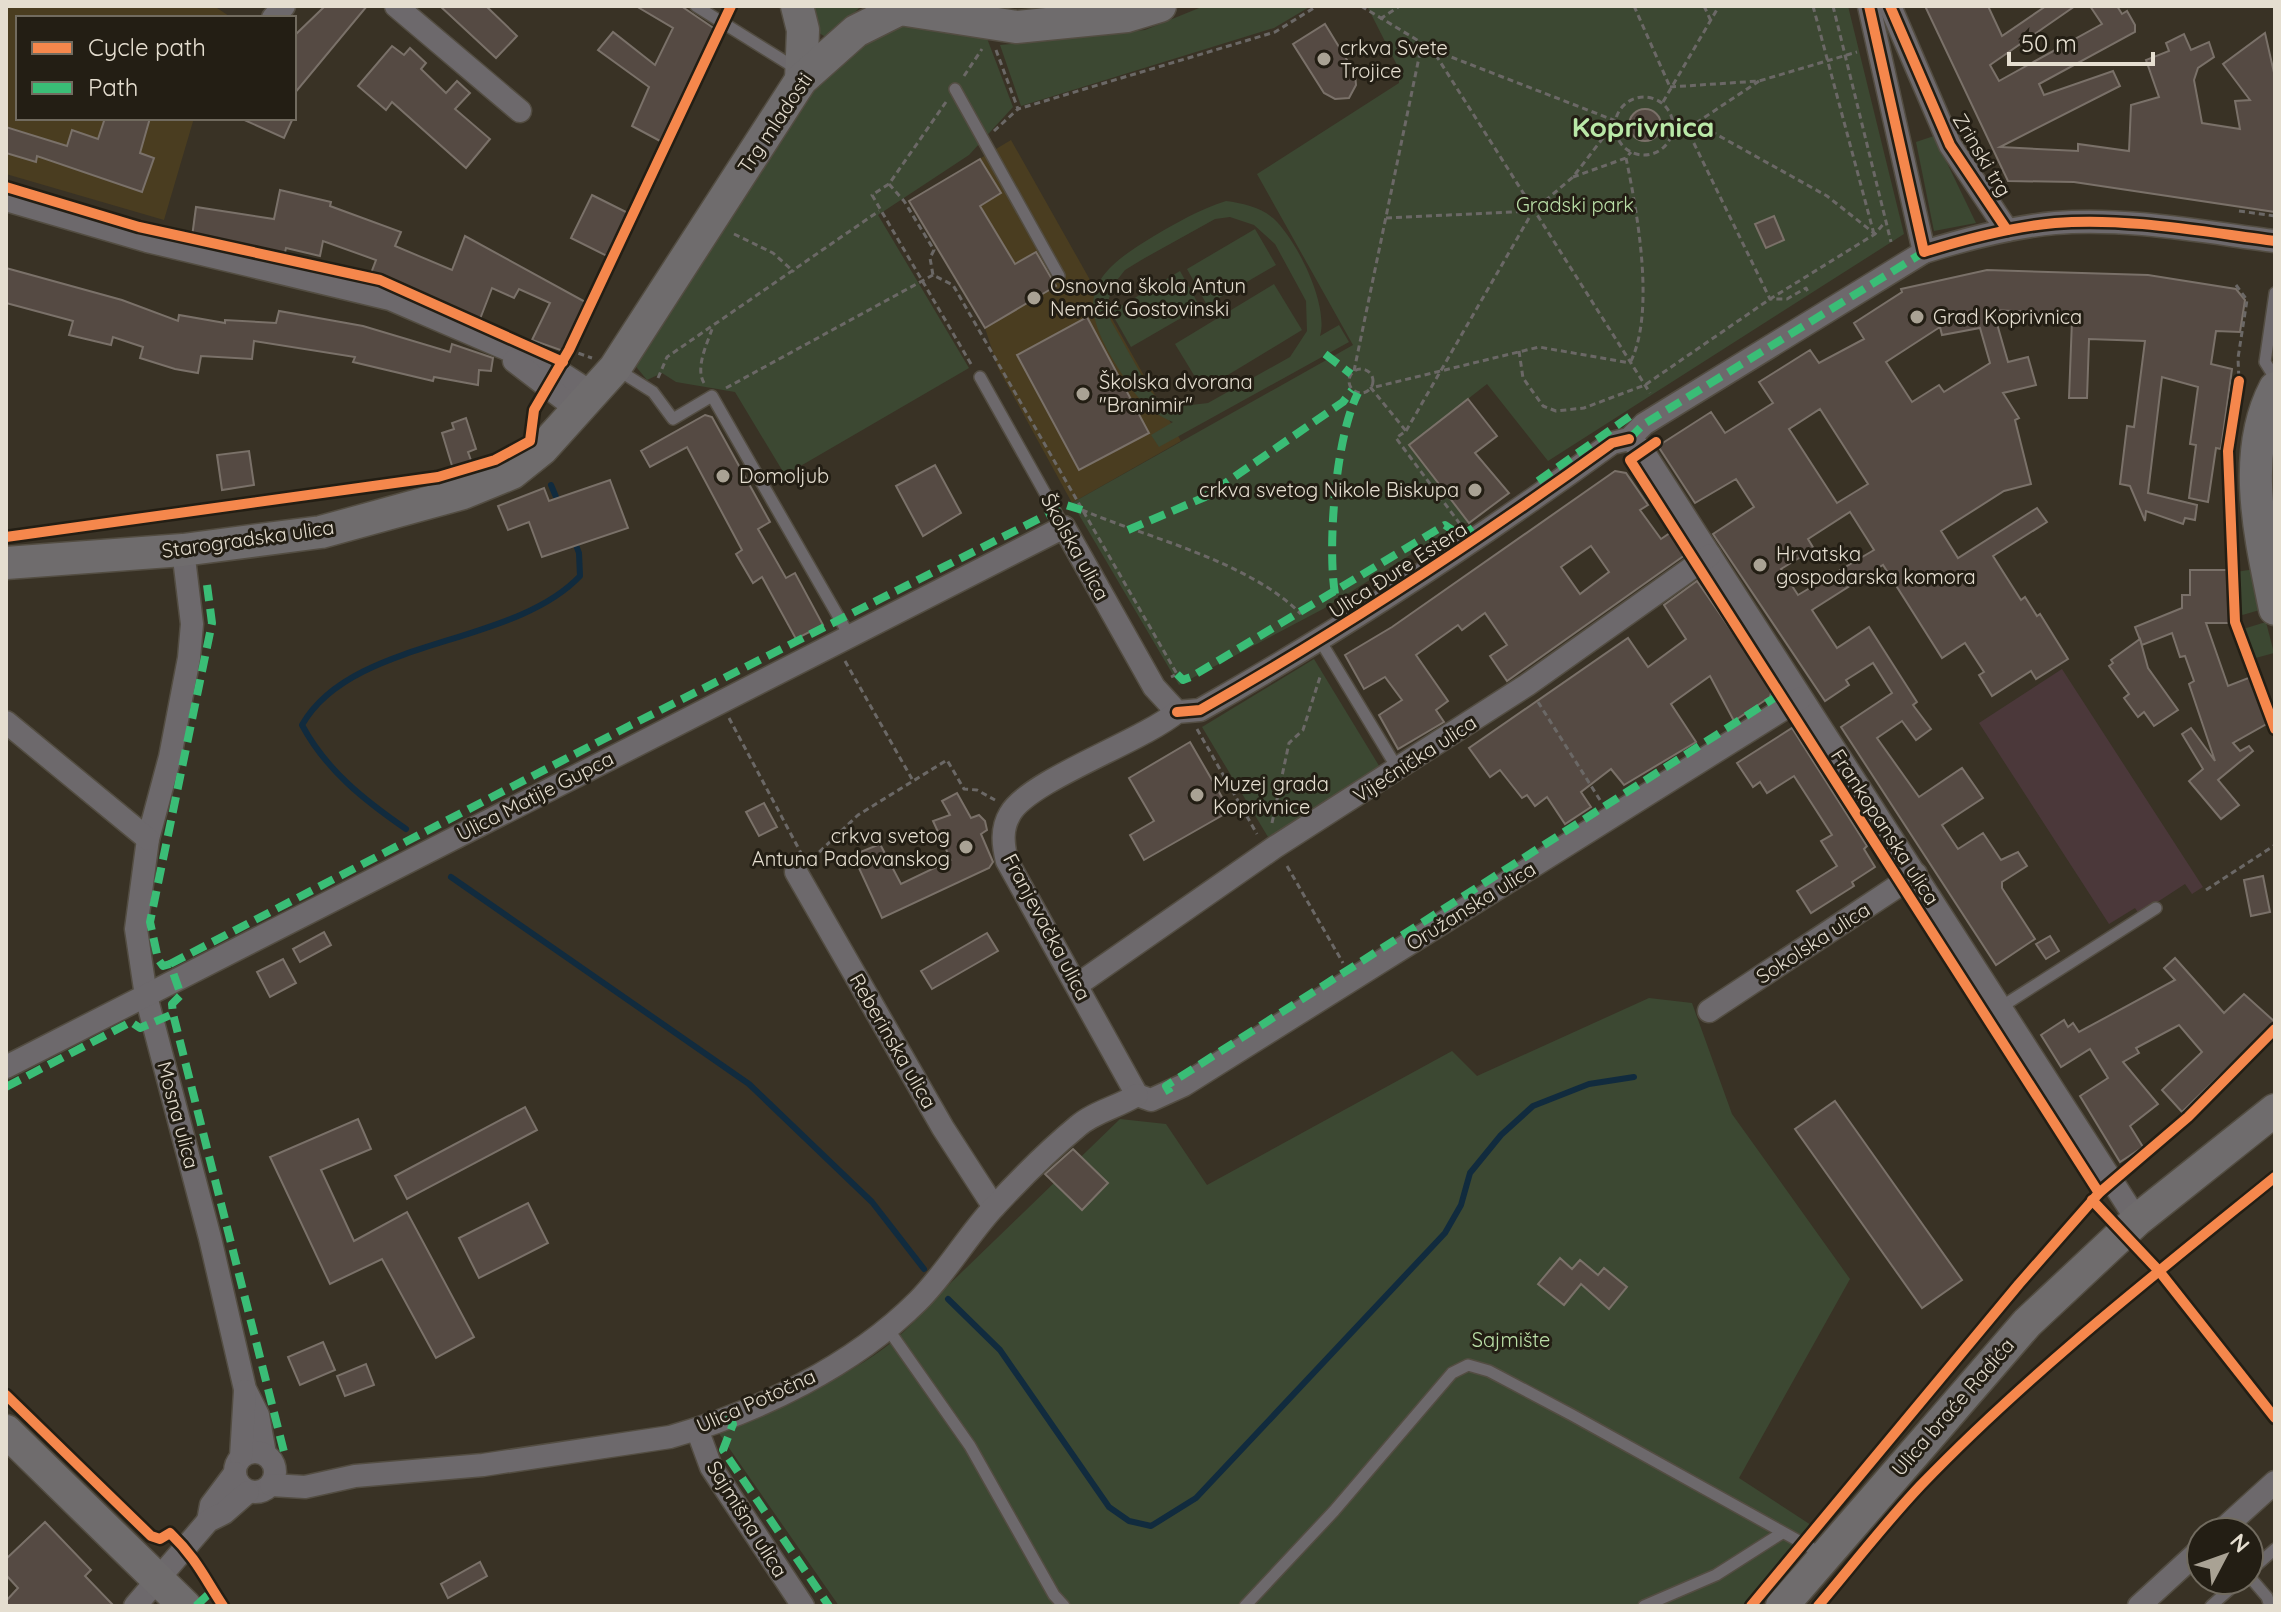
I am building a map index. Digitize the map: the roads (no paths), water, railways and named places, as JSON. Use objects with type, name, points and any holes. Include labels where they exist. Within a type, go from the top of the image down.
[{"type":"main road","points":[[797,6],[803,30],[802,75]]},
{"type":"main road","name":"Trg mladosti","points":[[587,399],[615,368],[802,75],[856,31],[895,7],[1016,27],[1099,21],[1160,6]]},
{"type":"main road","points":[[2275,388],[2263,416],[2256,460],[2257,498],[2275,609]]},
{"type":"main road","name":"Starogradska ulica","points":[[6,563],[183,550],[321,532],[389,515],[463,493],[512,473],[553,437],[587,399]]},
{"type":"main road","name":"Ulica braće Radića","points":[[2137,1220],[2179,1171],[2275,1087]]},
{"type":"main road","name":"Ulica braće Radića","points":[[1782,1606],[2027,1323],[2137,1220],[2275,1110]]},
{"type":"main road","points":[[6,1431],[185,1606]]},
{"type":"street","points":[[396,6],[520,111]]},
{"type":"street","points":[[1869,6],[1924,252],[2007,230],[2055,223],[2098,223],[2275,241]]},
{"type":"street","name":"Zrinski trg","points":[[1890,6],[1950,145],[2007,230]]},
{"type":"street","points":[[6,200],[147,241],[390,299],[558,371],[587,399]]},
{"type":"street","name":"Ulica Đure Estera","points":[[1011,812],[1037,790],[1327,651],[1612,443],[1629,439],[1644,424],[1924,252]]},
{"type":"street","points":[[498,347],[566,401],[587,399]]},
{"type":"street","points":[[517,364],[548,407],[553,437]]},
{"type":"street","name":"Frankopanska ulica","points":[[1629,439],[1643,451],[2137,1220]]},
{"type":"street","name":"Ulica Matije Gupca","points":[[6,1067],[1064,527]]},
{"type":"street","name":"Školska ulica","points":[[1064,527],[1154,687],[1186,719]]},
{"type":"street","name":"Mosna ulica","points":[[183,550],[192,624],[189,658],[170,757],[148,839],[136,929],[146,996],[206,1223],[245,1389],[258,1415],[271,1469]]},
{"type":"street","name":"Vijećnička ulica","points":[[1077,985],[1272,843],[1399,771],[1710,555]]},
{"type":"street","name":"Oružanska ulica","points":[[1137,1095],[1151,1100],[1184,1085],[1801,698]]},
{"type":"street","points":[[6,722],[148,839]]},
{"type":"street","name":"Franjevačka ulica","points":[[1011,812],[1003,844],[1007,861],[1137,1095]]},
{"type":"street","name":"Reberinska ulica","points":[[802,868],[943,1128],[994,1207]]},
{"type":"street","name":"Sokolska ulica","points":[[1709,1011],[1916,874]]},
{"type":"street","name":"Ulica Potočna","points":[[271,1469],[305,1487],[355,1476],[544,1457],[697,1429],[788,1390],[841,1361],[888,1329],[935,1282],[994,1207],[1080,1124],[1137,1095]]},
{"type":"street","name":"Mosna ulica","points":[[241,1474],[245,1389]]},
{"type":"street","name":"Sajmišna ulica","points":[[697,1429],[711,1467],[803,1606]]},
{"type":"street","points":[[135,1606],[208,1521],[211,1505],[241,1474],[253,1452],[271,1469],[262,1492],[241,1474]]},
{"type":"street","points":[[2238,1516],[2275,1482]]},
{"type":"street","points":[[2139,1606],[2185,1564]]},
{"type":"lane","points":[[696,6],[802,75]]},
{"type":"lane","points":[[955,89],[982,143],[1059,276]]},
{"type":"lane","points":[[2275,293],[2265,362],[2275,378]]},
{"type":"lane","points":[[615,368],[653,392],[673,419],[712,396],[782,516],[842,639]]},
{"type":"lane","name":"Školska ulica","points":[[980,377],[1064,527]]},
{"type":"lane","points":[[1327,651],[1399,771]]},
{"type":"lane","points":[[2001,1007],[2156,908]]},
{"type":"lane","points":[[888,1329],[970,1446],[1054,1595],[1064,1606]]},
{"type":"lane","points":[[1245,1606],[1334,1511],[1452,1373],[1468,1365],[1489,1371],[1558,1407],[1825,1555]]},
{"type":"lane","points":[[1644,1606],[1716,1575],[1782,1533]]},
{"type":"waterway","points":[[551,485],[559,504]]},
{"type":"waterway","points":[[406,829],[347,783],[322,756],[302,725],[326,696],[357,675],[394,658],[515,617],[551,599],[580,576],[579,553],[574,540]]},
{"type":"waterway","points":[[451,877],[749,1084],[872,1202],[924,1269]]},
{"type":"waterway","points":[[948,1299],[1000,1350],[1109,1507],[1129,1521],[1151,1526],[1196,1498],[1445,1233],[1461,1205],[1470,1173],[1501,1135],[1533,1106],[1589,1084],[1634,1077]]},
{"type":"place","name":"crkva Svete Trojice","points":[[1324,59]]},
{"type":"place","name":"Osnovna škola Antun Nemčić Gostovinski","points":[[1034,298]]},
{"type":"place","name":"Grad Koprivnica","points":[[1917,317]]},
{"type":"place","name":"Školska dvorana \"Branimir\"","points":[[1083,394]]},
{"type":"place","name":"Domoljub","points":[[723,476]]},
{"type":"place","name":"crkva svetog Nikole Biskupa","points":[[1475,490]]},
{"type":"place","name":"Hrvatska gospodarska komora","points":[[1760,565]]},
{"type":"place","name":"Muzej grada Koprivnice","points":[[1197,795]]},
{"type":"place","name":"crkva svetog Antuna Padovanskog","points":[[966,847]]},
{"type":"district","name":"Koprivnica","points":[[1643,127]]},
{"type":"park label","name":"Gradski park","points":[[1575,205]]},
{"type":"park label","name":"Sajmište","points":[[1511,1340]]}]
